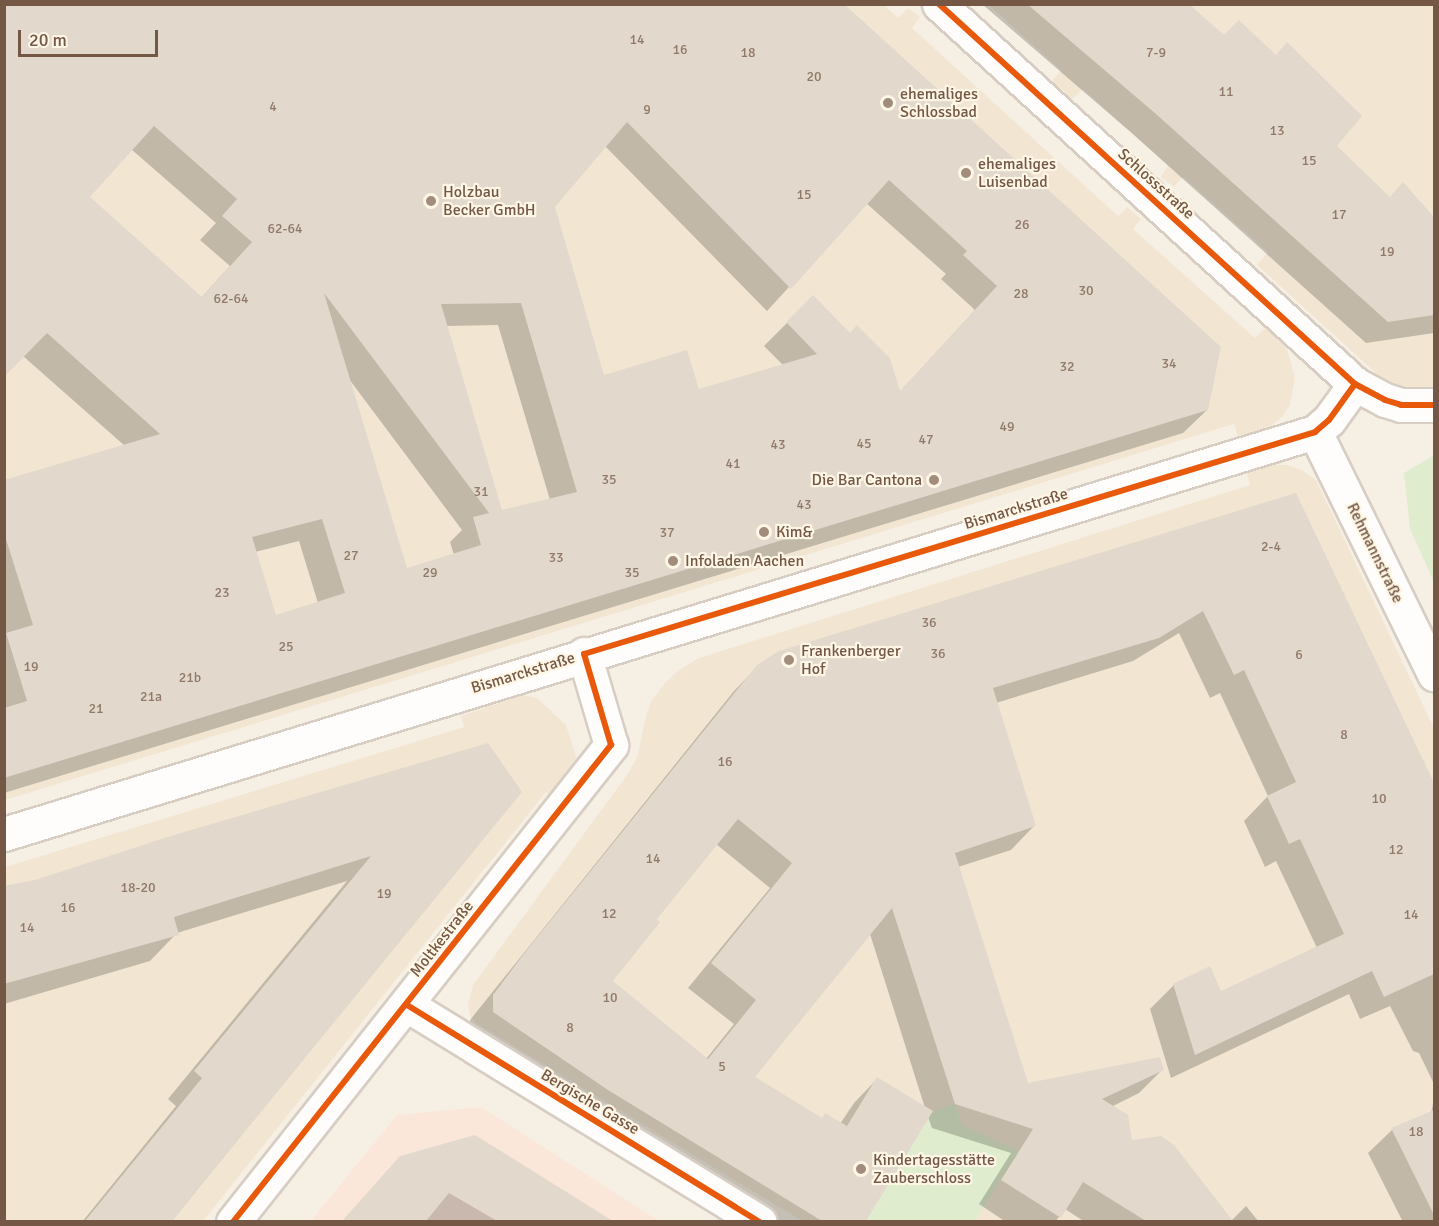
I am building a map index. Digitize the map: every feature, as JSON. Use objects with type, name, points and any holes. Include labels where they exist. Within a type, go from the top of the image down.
[{"type":"street","name":"Schlossstraße","points":[[939,4],[1355,384]]},
{"type":"street","points":[[1355,384],[1385,400],[1401,405],[1434,405]]},
{"type":"street","name":"Bismarckstraße","points":[[4,834],[584,654],[1315,432],[1329,420],[1355,384]]},
{"type":"street","name":"Rehmannstraße","points":[[1315,432],[1434,674]]},
{"type":"street","name":"Moltkestraße","points":[[233,1221],[407,1005],[611,745],[584,654]]},
{"type":"street","name":"Bergische Gasse","points":[[407,1005],[760,1221]]},
{"type":"shaded area","points":[[883,4],[898,18],[908,8],[920,17],[912,28],[1118,216],[1127,207],[1141,219],[1133,229],[1255,338],[1265,328],[1278,338],[1288,352],[1295,378],[1290,405],[1282,417],[1270,427],[1259,432],[1238,437],[1234,424],[5,800],[5,5]]},
{"type":"shaded area","points":[[989,5],[1434,5],[1434,389],[1406,389],[1377,374],[1257,265],[1268,252],[1183,177],[1174,187],[1161,177],[1168,166],[1083,89],[1072,99],[1052,81],[1061,70]]},
{"type":"shaded area","points":[[1270,465],[1286,465],[1302,470],[1316,480],[1434,728],[1434,1221],[802,1221],[476,1023],[470,1016],[468,1005],[473,985],[627,775],[637,758],[646,716],[652,700],[679,670],[699,658],[1250,485],[1247,473]]},
{"type":"shaded area","points":[[522,695],[537,698],[566,725],[576,756],[574,771],[556,799],[546,792],[203,1221],[5,1222],[5,867],[464,727],[461,716]]},
{"type":"shaded area","points":[[481,1107],[659,1221],[310,1222],[397,1115]]},
{"type":"green space","points":[[1434,455],[1434,582],[1410,529],[1404,473]]},
{"type":"green space","points":[[955,1104],[962,1125],[1019,1151],[975,1221],[866,1222],[933,1111]]},
{"type":"building","points":[[4,4],[844,4],[1221,347],[1208,410],[4,778],[4,708],[27,701],[6,633],[33,625],[4,533],[4,480],[160,434],[47,333],[4,377]],"holes":[[[627,122],[791,289],[889,180],[967,251],[963,255],[997,286],[900,391],[890,358],[857,325],[850,333],[813,295],[786,322],[817,354],[699,389],[687,350],[604,375],[555,207]],[[154,126],[237,199],[222,216],[252,242],[202,297],[90,197]],[[324,293],[489,513],[473,517],[481,545],[407,568]],[[521,303],[577,492],[502,510],[441,304]],[[322,519],[345,593],[276,615],[252,537]]]},
{"type":"building","points":[[1027,4],[1189,4],[1224,35],[1239,20],[1276,55],[1287,42],[1362,116],[1337,146],[1390,197],[1403,182],[1434,217],[1434,315],[1388,322],[1156,114]]},
{"type":"building","points":[[1296,493],[1434,783],[1434,974],[1384,997],[1372,971],[1195,1055],[1173,984],[1210,966],[1221,991],[1344,934],[1300,839],[1289,844],[1267,796],[1296,782],[1244,670],[1234,675],[1203,611],[1159,638],[993,688],[1036,826],[955,853],[1028,1083],[1160,1057],[1164,1070],[1102,1099],[1128,1115],[1132,1140],[1161,1136],[1174,1145],[1233,1221],[1146,1221],[1083,1182],[1061,1218],[1001,1180],[1033,1129],[955,1104],[892,908],[755,1077],[822,1118],[825,1113],[847,1126],[877,1077],[933,1111],[866,1221],[822,1221],[608,1090],[493,1012],[493,995],[526,951],[757,665],[779,651]],"holes":[[[738,819],[792,863],[711,963],[756,1000],[708,1059],[613,981],[660,922],[657,919]]]},
{"type":"building","points":[[488,743],[522,792],[172,1221],[85,1221],[202,1078],[194,1071],[371,856],[174,917],[179,935],[4,984],[4,886],[35,880],[174,835]]},
{"type":"building","points":[[1434,1110],[1434,1215],[1391,1128]]},
{"type":"building","points":[[475,1135],[613,1221],[497,1221],[449,1193],[426,1221],[342,1221],[400,1156]]},
{"type":"cycle path","points":[[939,4],[1355,384],[1385,400],[1401,405],[1434,405]]},
{"type":"cycle path","points":[[233,1222],[611,745],[584,654],[1315,432],[1329,420],[1355,384]]},
{"type":"cycle path","points":[[407,1005],[760,1222]]},
{"type":"place","name":"ehemaliges Schlossbad","points":[[888,103]]},
{"type":"place","name":"ehemaliges Luisenbad","points":[[966,173]]},
{"type":"place","name":"Holzbau Becker GmbH","points":[[431,201]]},
{"type":"place","name":"Die Bar Cantona","points":[[934,480]]},
{"type":"place","name":"Kim&","points":[[764,532]]},
{"type":"place","name":"Infoladen Aachen","points":[[673,561]]},
{"type":"place","name":"Frankenberger Hof","points":[[789,660]]},
{"type":"place","name":"Kindertagesstätte Zauberschloss","points":[[861,1169]]}]
